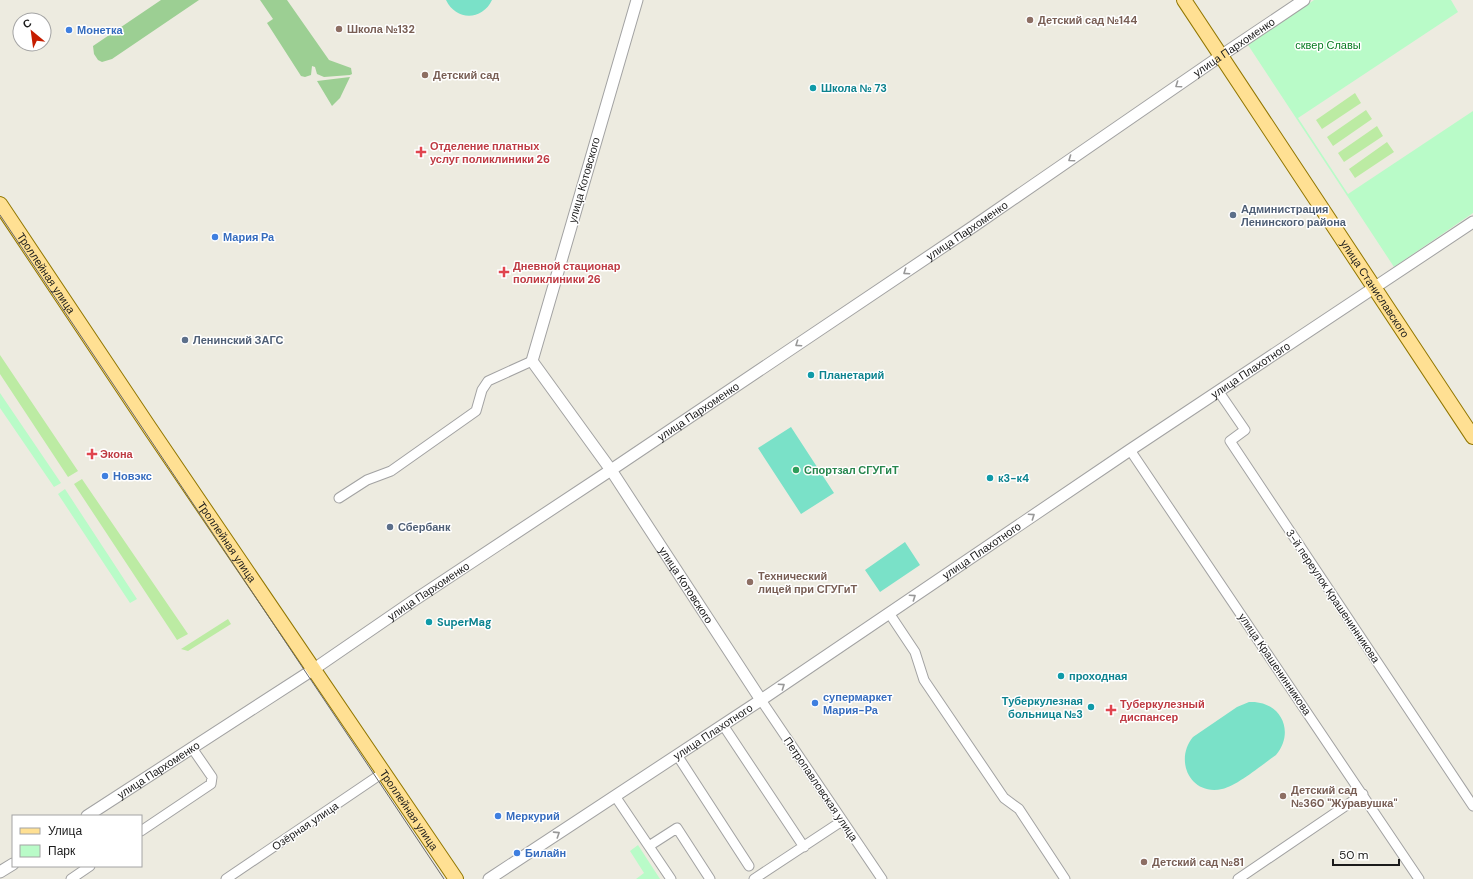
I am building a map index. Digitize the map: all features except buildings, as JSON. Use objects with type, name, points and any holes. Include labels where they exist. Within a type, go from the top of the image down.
[{"type":"main road","name":"улица Станиславского","points":[[1184,0],[1222,55],[1473,437]]},
{"type":"main road","name":"Троллейная улица","points":[[0,204],[151,430],[456,879]]},
{"type":"street","name":"улица Котовского","points":[[637,0],[532,361],[611,470],[761,700]]},
{"type":"street","name":"улица Пархоменко","points":[[89,815],[314,669],[412,601],[611,470],[974,226],[1304,0]]},
{"type":"street","name":"улица Плахотного","points":[[489,879],[761,700],[1130,450],[1473,222]]},
{"type":"street","points":[[339,498],[367,480],[391,471],[476,411],[482,390],[488,381],[532,361]]},
{"type":"street","name":"3-й переулок Крашенинникова","points":[[1219,392],[1245,430],[1230,441],[1473,806]]},
{"type":"street","name":"улица Крашенинникова","points":[[1130,450],[1419,879]]},
{"type":"street","points":[[889,613],[915,652],[924,680],[1004,798],[1019,809],[1065,879]]},
{"type":"street","name":"Петропавловская улица","points":[[761,700],[882,879]]},
{"type":"street","points":[[722,725],[804,847]]},
{"type":"street","points":[[142,830],[211,784],[212,777],[192,748]]},
{"type":"street","points":[[677,755],[748,866]]},
{"type":"street","name":"Озёрная улица","points":[[226,879],[384,772]]},
{"type":"street","points":[[1238,879],[1363,794]]},
{"type":"street","points":[[615,796],[671,879]]},
{"type":"street","points":[[754,879],[804,847],[842,820]]},
{"type":"street","points":[[649,846],[677,828],[710,879]]},
{"type":"street","points":[[0,872],[12,865]]},
{"type":"street","points":[[71,879],[89,867]]},
{"type":"green space","points":[[161,0],[199,0],[112,59],[102,62],[98,60],[94,54],[93,46]]},
{"type":"green space","points":[[260,0],[287,0],[329,60],[351,68],[352,74],[324,77],[317,74],[315,67],[312,66],[311,75],[305,77],[301,76],[267,23],[273,19]]},
{"type":"green space","points":[[446,0],[492,0],[488,7],[482,12],[469,16],[456,12],[450,7]]},
{"type":"green space","name":"сквер Славы","points":[[1314,0],[1451,0],[1458,12],[1298,118],[1348,194],[1473,111],[1473,213],[1394,267],[1248,45]]},
{"type":"green space","points":[[350,77],[340,98],[332,106],[317,81]]},
{"type":"green space","points":[[1355,93],[1361,103],[1322,129],[1316,120]]},
{"type":"green space","points":[[1366,110],[1372,119],[1333,146],[1327,137]]},
{"type":"green space","points":[[1377,126],[1383,136],[1344,162],[1338,153]]},
{"type":"green space","points":[[1387,142],[1394,152],[1355,178],[1349,169]]},
{"type":"green space","points":[[0,355],[78,471],[68,477],[0,374]]},
{"type":"green space","points":[[0,393],[61,483],[54,487],[0,408]]},
{"type":"green space","name":"Спортзал СГУГиТ","points":[[791,427],[834,493],[801,514],[758,448]]},
{"type":"green space","points":[[82,479],[188,634],[177,640],[74,484]]},
{"type":"green space","points":[[65,489],[137,599],[130,603],[58,494]]},
{"type":"green space","points":[[905,542],[920,565],[880,592],[865,570]]},
{"type":"green space","points":[[228,619],[231,624],[188,651],[181,649]]},
{"type":"green space","points":[[1249,702],[1269,706],[1282,719],[1285,736],[1282,746],[1276,755],[1235,784],[1222,789],[1211,790],[1201,787],[1194,782],[1188,774],[1185,765],[1187,746],[1193,737],[1237,707]]},
{"type":"green space","points":[[638,845],[660,879],[636,879],[644,873],[630,851]]},
{"type":"tram line","points":[[0,215],[444,879]]},
{"type":"place","name":"Детский сад №144","points":[[1030,20]]},
{"type":"place","name":"Школа №132","points":[[339,29]]},
{"type":"place","name":"Монетка","points":[[69,30]]},
{"type":"place","name":"Детский сад","points":[[425,75]]},
{"type":"place","name":"Школа № 73","points":[[813,88]]},
{"type":"place","name":"Отделение платных услуг поликлиники 26","points":[[421,152]]},
{"type":"place","name":"Администрация Ленинского района","points":[[1233,215]]},
{"type":"place","name":"Мария Ра","points":[[215,237]]},
{"type":"place","name":"Дневной стационар поликлиники 26","points":[[504,272]]},
{"type":"place","name":"Ленинский ЗАГС","points":[[185,340]]},
{"type":"place","name":"Планетарий","points":[[811,375]]},
{"type":"place","name":"Экона","points":[[92,454]]},
{"type":"place","name":"Спортзал СГУГиТ","points":[[796,470]]},
{"type":"place","name":"Новэкс","points":[[105,476]]},
{"type":"place","name":"к3-к4","points":[[990,478]]},
{"type":"place","name":"Сбербанк","points":[[390,527]]},
{"type":"place","name":"Технический лицей при СГУГиТ","points":[[750,582]]},
{"type":"place","name":"SuperMag","points":[[429,622]]},
{"type":"place","name":"проходная","points":[[1061,676]]},
{"type":"place","name":"супермаркет Мария-Ра","points":[[815,703]]},
{"type":"place","name":"Туберкулезная больница №3","points":[[1091,707]]},
{"type":"place","name":"Туберкулезный диспансер","points":[[1111,710]]},
{"type":"place","name":"Детский сад №360 \"Журавушка\"","points":[[1283,796]]},
{"type":"place","name":"Меркурий","points":[[498,816]]},
{"type":"place","name":"Билайн","points":[[517,853]]},
{"type":"place","name":"Детский сад №81","points":[[1144,862]]}]
